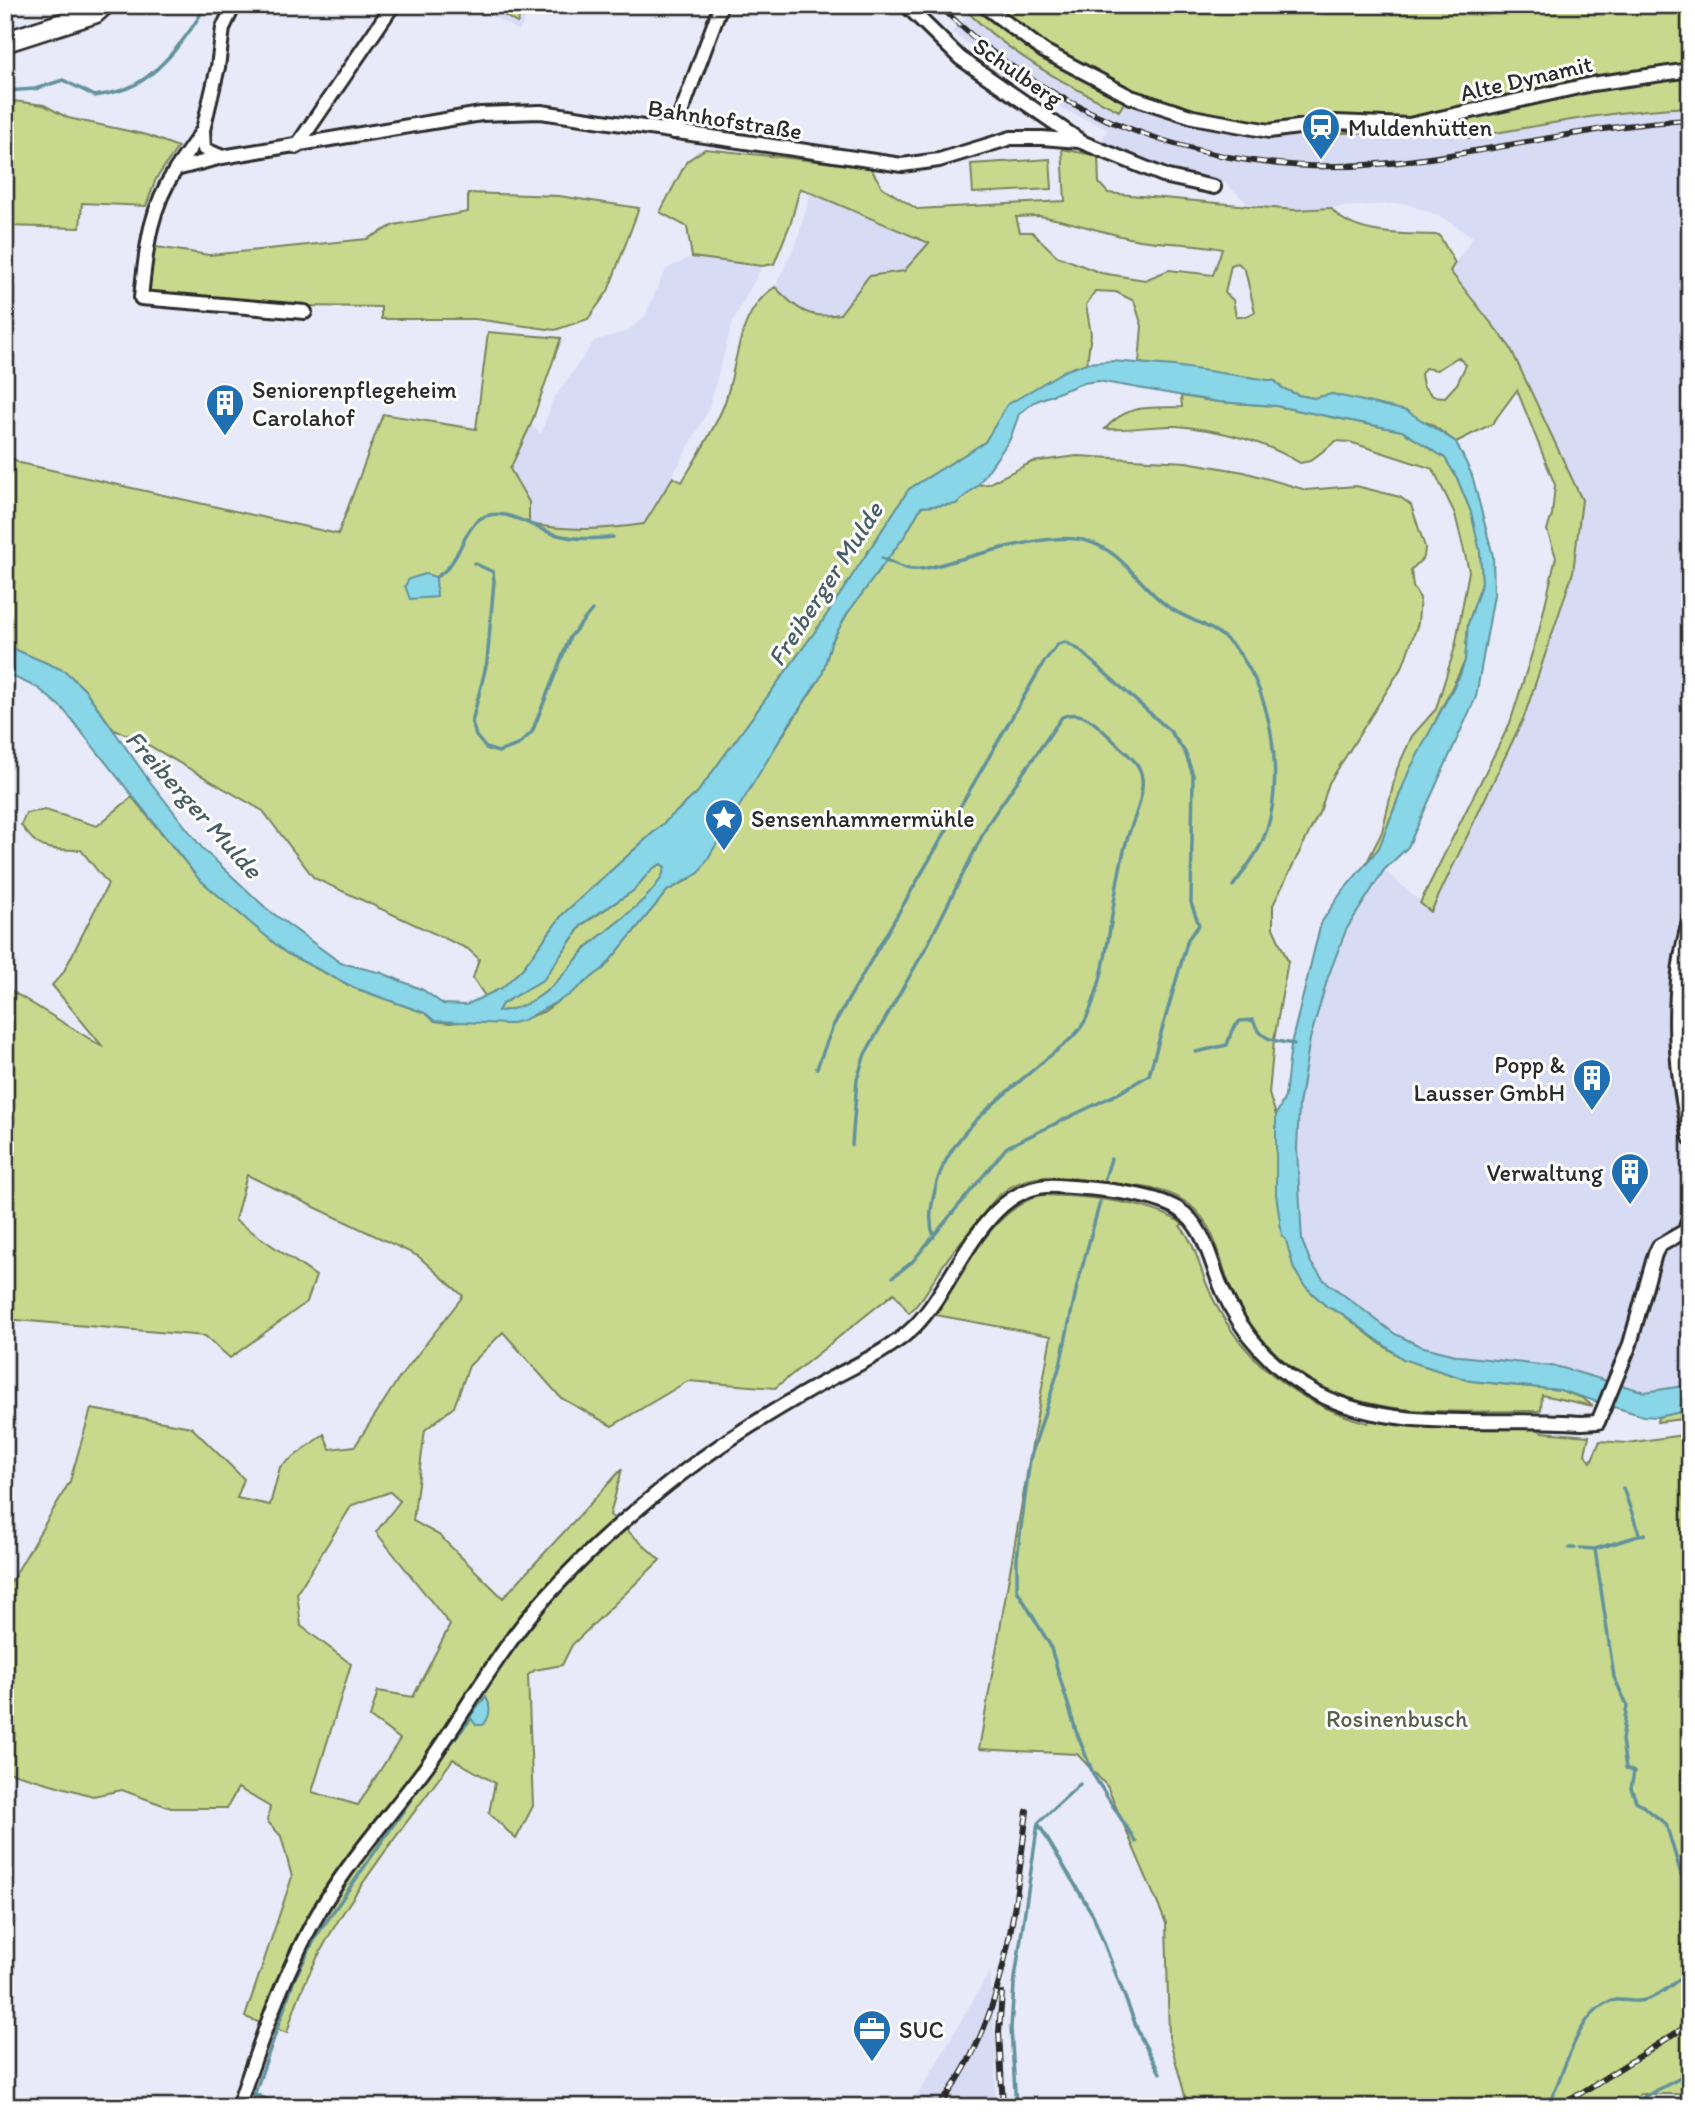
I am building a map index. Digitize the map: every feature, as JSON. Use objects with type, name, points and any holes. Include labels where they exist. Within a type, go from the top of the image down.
[{"type":"main road","points":[[5,42],[95,13],[104,5]]},
{"type":"street","points":[[222,157],[204,149],[203,130],[218,66],[223,28],[234,5]]},
{"type":"street","points":[[296,147],[393,5]]},
{"type":"street","points":[[674,132],[721,5]]},
{"type":"street","name":"Schulberg","points":[[906,5],[960,58],[1079,141]]},
{"type":"street","name":"Alte Dynamit","points":[[983,5],[1007,26],[1065,65],[1141,101],[1193,117],[1269,131],[1335,122],[1409,125],[1592,84],[1690,70]]},
{"type":"street","name":"Bahnhofstraße","points":[[176,169],[222,157],[296,147],[481,114],[541,112],[902,165],[921,164],[1011,138],[1079,141],[1168,177],[1214,187]]},
{"type":"street","points":[[203,130],[160,192],[152,218],[141,298],[305,312]]},
{"type":"street","points":[[1690,918],[1675,997],[1677,1057],[1690,1138]]},
{"type":"street","points":[[239,2107],[281,1987],[322,1906],[347,1867],[426,1766],[527,1619],[557,1585],[640,1508],[686,1471],[761,1419],[896,1342],[917,1325],[991,1218],[1013,1195],[1034,1187],[1052,1185],[1156,1200],[1178,1209],[1200,1232],[1224,1294],[1247,1335],[1295,1380],[1338,1403],[1388,1416],[1598,1422],[1632,1339],[1655,1254],[1659,1246],[1688,1231],[1690,1214]]},
{"type":"shaded area","points":[[472,5],[533,5],[519,31]]},
{"type":"shaded area","points":[[969,14],[1014,51],[1075,89],[1119,110],[1127,98],[1361,130],[1399,132],[1494,113],[1531,126],[1647,108],[1690,107],[1690,1385],[1645,1392],[1559,1367],[1460,1356],[1420,1346],[1395,1334],[1324,1280],[1311,1263],[1302,1241],[1297,1190],[1299,1105],[1310,1039],[1328,977],[1346,930],[1384,870],[1431,911],[1524,717],[1573,572],[1579,539],[1510,347],[1450,271],[1473,237],[1440,216],[1404,203],[1295,210],[1248,204],[1224,182],[1196,178],[1149,164],[1101,141],[1108,129],[1065,110],[1003,70],[952,32]]},
{"type":"shaded area","points":[[811,191],[929,243],[904,271],[869,276],[841,314],[819,318],[795,307],[775,287],[797,241]]},
{"type":"shaded area","points":[[692,257],[762,266],[733,321],[708,411],[666,488],[650,510],[644,524],[604,530],[566,531],[529,525],[529,502],[510,469],[531,424],[541,434],[553,400],[594,341],[628,331],[645,316],[666,269]]},
{"type":"shaded area","points":[[990,1971],[996,2053],[995,2107],[903,2107],[921,2090]]},
{"type":"green space","points":[[487,5],[526,5],[517,23]]},
{"type":"green space","points":[[961,5],[1690,5],[1690,107],[1606,115],[1468,138],[1466,119],[1399,132],[1290,134],[1127,98],[1119,111],[1056,78],[1016,52]]},
{"type":"green space","points":[[5,100],[44,105],[68,118],[147,135],[178,147],[156,179],[146,206],[82,203],[80,228],[5,226]]},
{"type":"green space","points":[[705,149],[870,167],[882,187],[917,209],[1065,201],[1062,149],[1098,156],[1099,183],[1108,193],[1295,210],[1331,208],[1340,217],[1366,229],[1396,234],[1439,235],[1455,263],[1450,271],[1510,347],[1582,500],[1573,572],[1524,717],[1431,912],[1420,903],[1510,723],[1539,631],[1556,557],[1547,530],[1552,515],[1555,485],[1517,390],[1492,424],[1456,442],[1431,424],[1332,394],[1314,398],[1298,395],[1282,388],[1275,381],[1139,363],[1142,326],[1134,301],[1116,292],[1095,291],[1086,305],[1091,334],[1087,363],[1064,371],[996,425],[985,442],[909,489],[822,622],[697,793],[563,914],[523,968],[502,988],[485,996],[473,978],[479,959],[468,949],[314,878],[263,811],[136,738],[114,730],[85,690],[65,671],[5,645],[5,453],[20,463],[338,534],[383,414],[476,429],[488,332],[561,338],[531,424],[510,469],[529,502],[529,524],[586,529],[644,524],[673,477],[682,482],[710,435],[729,390],[745,325],[762,297],[775,287],[797,307],[811,314],[840,314],[869,276],[904,271],[929,243],[800,188],[791,222],[774,264],[762,266],[692,257],[687,227],[660,212],[687,161]],"holes":[[[1039,216],[1140,240],[1222,249],[1213,275],[1169,270],[1145,280],[1101,273],[1057,256],[1032,232],[1020,232],[1016,217]],[[1238,263],[1245,270],[1255,312],[1247,316],[1236,316],[1233,300],[1225,293],[1231,265]],[[1458,357],[1466,365],[1457,384],[1445,397],[1433,396],[1423,386],[1421,374],[1425,368],[1437,370]]]},
{"type":"green space","points":[[1050,159],[1052,189],[973,193],[971,164]]},
{"type":"green space","points":[[468,193],[559,196],[639,208],[608,291],[588,319],[555,330],[475,319],[381,319],[381,307],[297,306],[144,292],[149,246],[209,255],[367,239],[394,225],[468,212]]},
{"type":"green space","points":[[1181,396],[1276,406],[1402,431],[1445,458],[1457,478],[1471,512],[1480,551],[1482,582],[1468,624],[1465,661],[1400,793],[1379,848],[1364,868],[1382,832],[1397,769],[1412,736],[1436,709],[1455,647],[1469,571],[1455,514],[1433,469],[1350,442],[1336,441],[1310,461],[1300,463],[1256,442],[1209,430],[1176,426],[1105,429],[1131,411],[1182,407]]},
{"type":"green space","points":[[1077,456],[1186,462],[1244,472],[1306,490],[1356,486],[1400,497],[1411,505],[1425,547],[1424,557],[1411,570],[1413,587],[1420,598],[1418,623],[1403,665],[1329,783],[1321,809],[1273,905],[1273,928],[1288,961],[1274,1040],[1269,1094],[1276,1115],[1276,1194],[1294,1269],[1304,1285],[1327,1307],[1341,1313],[1403,1359],[1471,1381],[1560,1390],[1582,1398],[1593,1406],[1542,1395],[1541,1410],[1537,1411],[1426,1411],[1370,1404],[1344,1396],[1319,1385],[1293,1368],[1258,1334],[1233,1294],[1209,1229],[1193,1207],[1171,1194],[1150,1188],[1058,1177],[1024,1181],[1003,1192],[955,1249],[909,1313],[894,1293],[775,1388],[688,1381],[612,1426],[561,1398],[503,1332],[469,1366],[454,1407],[425,1430],[413,1521],[439,1535],[503,1598],[622,1469],[610,1515],[660,1560],[572,1645],[562,1665],[535,1670],[528,1675],[533,1806],[516,1839],[489,1813],[495,1783],[453,1759],[381,1856],[335,1925],[299,1996],[287,2033],[245,2017],[292,1877],[281,1836],[267,1821],[270,1807],[238,1788],[227,1808],[171,1808],[122,1790],[93,1796],[5,1771],[5,1592],[70,1481],[91,1409],[191,1427],[244,1479],[237,1498],[270,1505],[280,1467],[324,1434],[330,1449],[355,1446],[397,1381],[463,1296],[418,1256],[247,1175],[235,1220],[316,1276],[307,1302],[230,1358],[205,1336],[5,1319],[5,987],[103,1047],[52,985],[63,973],[108,884],[81,850],[46,848],[34,841],[21,825],[26,813],[45,810],[97,826],[132,797],[199,879],[286,953],[354,988],[425,1013],[435,1021],[509,1024],[543,1012],[604,968],[667,891],[690,879],[822,675],[831,643],[847,614],[906,534],[921,507],[956,504],[978,485],[988,484],[1032,462]],"holes":[[[390,1492],[400,1501],[376,1532],[450,1625],[413,1697],[378,1691],[370,1717],[400,1739],[358,1805],[312,1792],[351,1664],[301,1626],[297,1593],[352,1505]]]},
{"type":"green space","points":[[661,864],[665,867],[654,889],[587,947],[556,983],[526,1004],[498,1011],[502,1004],[544,979],[582,925],[633,891],[652,869]]},
{"type":"green space","name":"Rosinenbusch","points":[[1040,1195],[1114,1201],[1152,1209],[1183,1224],[1180,1226],[1193,1247],[1219,1311],[1251,1355],[1293,1390],[1341,1415],[1368,1423],[1370,1420],[1414,1425],[1537,1427],[1541,1432],[1589,1436],[1585,1454],[1591,1462],[1600,1441],[1627,1443],[1690,1434],[1690,2094],[1641,2094],[1623,2107],[1188,2107],[1169,2037],[1166,1923],[1107,1786],[1077,1754],[979,1749],[1051,1336],[936,1315],[967,1263],[992,1230],[1022,1203]]},
{"type":"green space","points":[[1690,1410],[1690,1418],[1657,1422],[1658,1417]]},
{"type":"water","points":[[1112,361],[1174,366],[1275,381],[1282,388],[1298,395],[1314,398],[1332,394],[1407,411],[1456,442],[1472,475],[1493,556],[1494,595],[1476,697],[1408,847],[1384,870],[1346,930],[1328,977],[1310,1039],[1299,1105],[1297,1149],[1302,1241],[1311,1263],[1324,1280],[1395,1334],[1420,1346],[1460,1356],[1559,1367],[1645,1392],[1690,1385],[1690,1410],[1658,1417],[1643,1416],[1560,1390],[1471,1381],[1403,1359],[1341,1313],[1327,1307],[1304,1285],[1294,1269],[1286,1240],[1282,1236],[1276,1194],[1276,1115],[1285,1097],[1291,1044],[1321,923],[1341,893],[1379,848],[1409,771],[1460,675],[1465,661],[1468,624],[1482,582],[1480,551],[1471,512],[1457,478],[1445,458],[1402,431],[1276,406],[1218,402],[1098,381],[1083,383],[1034,402],[1019,414],[1010,439],[978,485],[956,504],[921,507],[906,534],[847,614],[831,643],[822,675],[699,873],[667,891],[604,968],[569,995],[524,1020],[509,1024],[435,1021],[425,1013],[355,988],[286,953],[199,879],[63,709],[38,688],[5,673],[5,645],[65,671],[85,690],[148,779],[203,849],[267,909],[341,963],[382,973],[423,990],[443,1004],[466,1005],[502,988],[523,968],[563,914],[697,793],[822,622],[909,489],[985,442],[1007,405],[1064,371],[1087,363]],"holes":[[[661,864],[665,867],[661,878],[644,899],[588,947],[545,992],[519,1007],[498,1011],[502,1004],[544,979],[582,924],[633,891],[652,869]]]},
{"type":"water","points":[[425,574],[436,577],[437,597],[410,599],[405,586],[409,579]]},
{"type":"water","points":[[486,1696],[489,1715],[483,1725],[476,1725],[470,1717]]},
{"type":"waterway","points":[[5,91],[35,89],[63,80],[95,96],[128,88],[143,80],[164,62],[184,39],[206,5]]},
{"type":"waterway","points":[[436,577],[450,565],[471,528],[486,516],[505,515],[569,537],[613,537]]},
{"type":"waterway","points":[[882,558],[903,567],[917,569],[1036,541],[1083,540],[1109,551],[1170,608],[1225,638],[1241,656],[1255,679],[1265,706],[1274,764],[1270,819],[1259,848],[1233,886]]},
{"type":"waterway","points":[[474,563],[493,572],[494,581],[487,662],[472,722],[476,736],[486,748],[498,752],[518,745],[532,732],[570,637],[592,610]]},
{"type":"waterway","points":[[817,1068],[833,1026],[1044,662],[1058,644],[1065,642],[1078,649],[1170,731],[1185,752],[1193,775],[1191,903],[1199,925],[1188,939],[1149,1075],[1119,1093],[1007,1147],[912,1262],[893,1277]]},
{"type":"waterway","points":[[852,1145],[857,1079],[865,1054],[927,946],[989,822],[1062,717],[1079,715],[1087,718],[1135,762],[1140,770],[1142,786],[1122,858],[1106,951],[1095,996],[1084,1023],[1074,1035],[996,1101],[965,1133],[952,1151],[942,1169],[932,1202],[934,1237]]},
{"type":"waterway","points":[[1196,1052],[1227,1045],[1232,1030],[1240,1021],[1253,1020],[1264,1036],[1294,1044]]},
{"type":"waterway","points":[[1105,1178],[1111,1159]]},
{"type":"waterway","points":[[1100,1202],[1077,1286],[1060,1365],[1030,1459],[1017,1558],[1017,1590],[1050,1645],[1076,1731],[1094,1776],[1136,1842]]},
{"type":"waterway","points":[[1623,1488],[1640,1536]]},
{"type":"waterway","points":[[1580,1548],[1595,1549],[1645,1534]]},
{"type":"waterway","points":[[1569,1548],[1575,1548]]},
{"type":"waterway","points":[[1595,1549],[1614,1677],[1627,1705],[1622,1740],[1626,1768],[1634,1772],[1631,1788],[1636,1801],[1666,1824],[1690,1904]]},
{"type":"waterway","points":[[250,2107],[294,1980],[317,1935],[446,1749],[471,1719]]},
{"type":"waterway","points":[[1016,2107],[1011,2028],[1014,1985],[1038,1823],[1080,1784]]},
{"type":"waterway","points":[[1039,1825],[1093,1915],[1140,2036],[1160,2073]]},
{"type":"waterway","points":[[1544,2103],[1550,2101],[1579,2033],[1596,2010],[1614,2000],[1646,2000],[1666,1989],[1690,1970]]},
{"type":"waterway","points":[[1625,2107],[1690,2073]]},
{"type":"waterway","points":[[255,2094],[283,2107]]},
{"type":"railway","points":[[939,5],[985,46],[1035,82],[1089,112],[1147,135],[1206,152],[1267,162],[1328,166],[1390,163],[1615,127],[1690,120]]},
{"type":"railway","points":[[938,2107],[961,2075],[993,2004],[1011,1928],[1027,1811]]},
{"type":"railway","points":[[1002,1993],[999,2032],[1003,2107]]},
{"type":"railway","points":[[1559,2107],[1690,2024]]},
{"type":"place","name":"Muldenhütten","points":[[1321,161]]},
{"type":"place","name":"Seniorenpflegeheim Carolahof","points":[[225,437]]},
{"type":"place","name":"Sensenhammermühle","points":[[724,852]]},
{"type":"place","name":"Popp & Lausser GmbH","points":[[1592,1112]]},
{"type":"place","name":"Verwaltung","points":[[1630,1206]]},
{"type":"place","name":"SUC","points":[[872,2063]]},
{"type":"water label","name":"Freiberger Mulde","points":[[825,584]]},
{"type":"water label","name":"Freiberger Mulde","points":[[194,804]]}]
